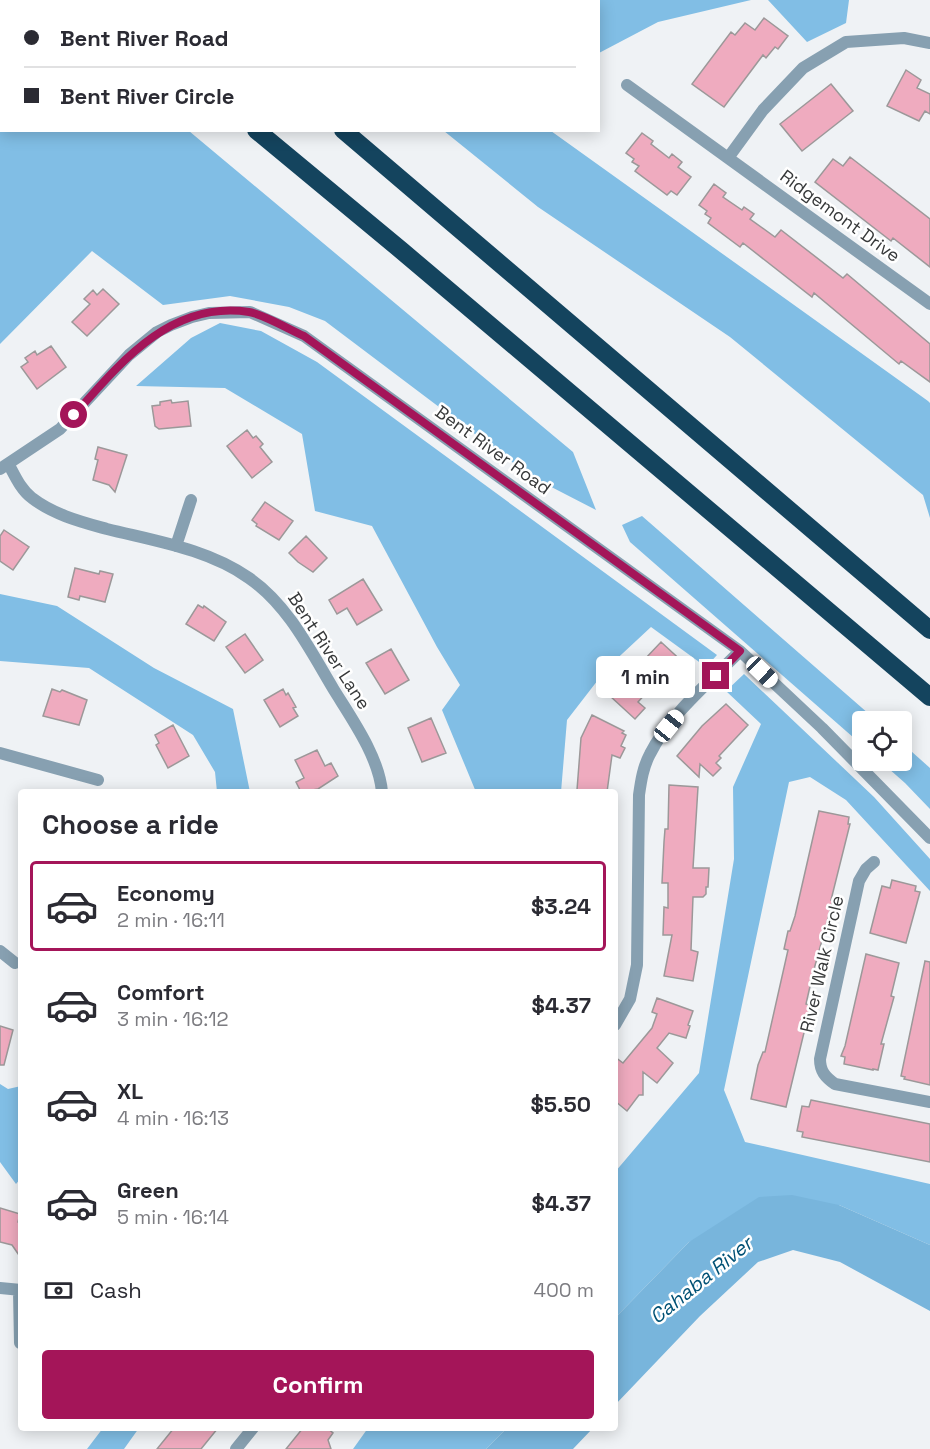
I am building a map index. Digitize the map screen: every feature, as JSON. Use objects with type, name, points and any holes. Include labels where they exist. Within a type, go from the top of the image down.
[{"type":"highway","points":[[258,132],[930,697]]},
{"type":"highway","points":[[345,132],[930,630]]},
{"type":"street","points":[[728,158],[763,110],[803,68],[846,42],[904,38],[930,43]]},
{"type":"street","name":"Ridgemont Drive","points":[[627,85],[930,304]]},
{"type":"street","name":"Bent River Road","points":[[4,467],[60,429],[129,356],[157,332],[192,317],[209,313],[250,312],[304,336],[740,651],[822,728],[930,838]]},
{"type":"street","name":"Bent River Lane","points":[[4,467],[26,493],[52,510],[80,522],[199,553],[248,577],[272,596],[308,646],[363,739],[375,766],[381,789]]},
{"type":"street","points":[[176,546],[191,500]]},
{"type":"street","points":[[618,1020],[630,999],[636,972],[641,777],[649,756],[661,736],[677,716],[740,651]]},
{"type":"street","points":[[0,753],[98,780]]},
{"type":"street","name":"River Walk Circle","points":[[874,862],[866,869],[860,881],[822,1048],[820,1068],[825,1078],[835,1084],[930,1102]]},
{"type":"street","points":[[0,951],[15,963]]},
{"type":"street","points":[[0,1288],[18,1290]]},
{"type":"street","points":[[237,1449],[251,1431]]},
{"type":"shaded area","points":[[600,0],[751,0],[658,22],[600,52]]},
{"type":"shaded area","points":[[768,0],[849,0],[846,23],[807,42]]},
{"type":"shaded area","points":[[0,132],[190,132],[573,452],[596,510],[532,477],[325,321],[289,307],[230,296],[163,305],[92,251],[0,344]]},
{"type":"shaded area","points":[[445,132],[552,132],[928,401],[930,403],[930,518],[923,495],[730,337],[538,207]]},
{"type":"shaded area","points":[[220,323],[261,331],[317,362],[717,655],[706,667],[651,627],[608,667],[567,720],[561,789],[475,789],[442,710],[460,685],[372,526],[315,511],[302,434],[225,388],[136,386],[191,338]]},
{"type":"shaded area","points":[[642,516],[866,711],[852,711],[852,736],[630,542],[622,525]]},
{"type":"shaded area","points":[[0,594],[57,606],[154,668],[233,709],[249,789],[217,789],[215,772],[193,735],[89,668],[0,661]]},
{"type":"shaded area","points":[[744,674],[874,797],[930,859],[930,891],[846,800],[810,777],[789,782],[724,1090],[745,1142],[930,1184],[930,1245],[839,1205],[689,1242],[618,1315],[618,1168],[699,1073],[734,859],[733,787],[761,724],[726,691]]},
{"type":"shaded area","points":[[912,752],[930,768],[930,809],[891,771],[912,771]]},
{"type":"shaded area","points":[[0,1084],[8,1089],[18,1087],[18,1182],[16,1184],[0,1162]]},
{"type":"shaded area","points":[[101,1431],[137,1431],[124,1449],[87,1449]]},
{"type":"shaded area","points":[[366,1431],[504,1431],[486,1449],[353,1449]]},
{"type":"water","name":"Cahaba River","points":[[792,1195],[839,1205],[930,1245],[930,1311],[840,1262],[793,1250],[758,1262],[700,1316],[618,1402],[618,1315],[689,1242],[759,1197]]},
{"type":"water","points":[[504,1431],[590,1431],[573,1449],[486,1449]]},
{"type":"building","points":[[764,18],[788,36],[778,49],[775,47],[766,58],[763,55],[724,107],[692,84],[731,32],[735,35],[745,23],[755,30]]},
{"type":"building","points":[[906,70],[921,80],[917,88],[930,94],[930,114],[925,111],[919,121],[887,106]]},
{"type":"building","points":[[831,84],[853,111],[802,151],[780,124]]},
{"type":"building","points":[[642,133],[653,141],[651,144],[669,158],[672,154],[682,162],[678,167],[691,177],[677,195],[671,191],[667,195],[635,171],[639,166],[632,162],[634,159],[626,153]]},
{"type":"building","points":[[850,157],[930,219],[930,267],[893,238],[891,241],[815,182],[833,159],[843,166]]},
{"type":"building","points":[[714,184],[726,193],[723,197],[742,210],[744,207],[754,214],[750,219],[775,237],[781,230],[843,278],[847,274],[930,344],[930,382],[901,361],[899,364],[814,293],[812,297],[743,243],[740,247],[708,223],[711,218],[705,214],[707,211],[699,205]]},
{"type":"building","points":[[103,289],[119,304],[87,336],[72,322],[90,304],[84,299],[93,290],[97,295]]},
{"type":"building","points":[[51,346],[66,367],[37,389],[21,367],[28,362],[25,358],[35,351],[37,355]]},
{"type":"building","points":[[171,400],[172,403],[188,401],[191,426],[159,429],[155,426],[152,406]]},
{"type":"building","points":[[247,430],[253,438],[256,436],[263,444],[260,447],[272,462],[252,478],[227,446]]},
{"type":"building","points":[[98,447],[127,455],[115,492],[109,485],[93,480],[98,460],[95,459]]},
{"type":"building","points":[[265,502],[293,521],[279,540],[256,526],[257,524],[252,520]]},
{"type":"building","points":[[4,530],[29,547],[13,570],[0,561],[0,536]]},
{"type":"building","points":[[306,536],[327,558],[313,572],[289,553]]},
{"type":"building","points":[[75,568],[99,574],[100,571],[113,574],[105,602],[80,596],[79,600],[68,597]]},
{"type":"building","points":[[363,579],[382,610],[357,625],[347,608],[337,614],[329,600]]},
{"type":"building","points":[[198,605],[203,608],[204,606],[226,622],[214,641],[186,624]]},
{"type":"building","points":[[245,634],[263,660],[245,673],[226,647]]},
{"type":"building","points":[[661,642],[686,665],[676,675],[669,669],[649,690],[638,702],[645,708],[635,719],[610,696]]},
{"type":"building","points":[[391,649],[409,680],[385,694],[366,663]]},
{"type":"building","points":[[52,689],[60,692],[62,690],[87,700],[79,725],[43,716]]},
{"type":"building","points":[[283,689],[296,707],[293,708],[298,716],[280,727],[264,700]]},
{"type":"building","points":[[726,704],[748,725],[719,756],[721,758],[716,763],[721,768],[713,776],[700,764],[699,777],[677,756],[702,726]]},
{"type":"building","points":[[592,715],[624,731],[622,733],[626,735],[621,746],[625,748],[620,758],[612,755],[607,789],[577,789],[581,738]]},
{"type":"building","points":[[431,718],[446,753],[422,762],[408,728]]},
{"type":"building","points":[[173,725],[189,756],[168,768],[156,745],[159,743],[155,735]]},
{"type":"building","points":[[317,750],[325,766],[331,763],[338,776],[318,789],[300,789],[296,782],[304,778],[295,760]]},
{"type":"building","points":[[669,785],[698,787],[693,868],[709,868],[706,894],[703,897],[693,897],[691,950],[698,952],[693,981],[664,976],[672,935],[663,935],[664,907],[668,908],[668,883],[662,883],[665,829],[668,829]]},
{"type":"building","points":[[819,811],[849,817],[848,824],[850,824],[831,900],[833,900],[813,973],[806,1004],[809,1005],[809,1012],[786,1107],[751,1099],[758,1065],[765,1052],[788,950],[784,949],[788,931],[790,931],[795,916]]},
{"type":"building","points":[[892,880],[916,886],[915,891],[920,892],[906,943],[870,933],[882,886],[890,888]]},
{"type":"building","points":[[866,954],[899,963],[891,996],[894,997],[881,1044],[884,1044],[878,1070],[844,1064],[845,1057],[841,1056]]},
{"type":"building","points":[[925,961],[930,962],[930,1085],[904,1079],[905,1077],[901,1076]]},
{"type":"building","points":[[657,998],[693,1011],[686,1038],[669,1033],[657,1048],[673,1063],[657,1083],[643,1072],[643,1095],[639,1095],[627,1111],[618,1104],[618,1059],[623,1063],[652,1028],[657,1014],[652,1012]]},
{"type":"building","points":[[0,1026],[13,1030],[4,1065],[0,1065]]},
{"type":"building","points":[[811,1100],[930,1124],[930,1162],[802,1137],[803,1132],[797,1131],[802,1106],[809,1107]]},
{"type":"building","points":[[0,1208],[18,1213],[18,1254],[12,1245],[0,1242]]},
{"type":"building","points":[[172,1431],[216,1431],[201,1449],[157,1449]]},
{"type":"building","points":[[301,1431],[331,1431],[333,1433],[328,1440],[331,1449],[286,1449]]},
{"type":"route","points":[[74,415],[129,356],[157,332],[192,317],[209,313],[250,312],[304,336],[740,651],[716,676]]}]
